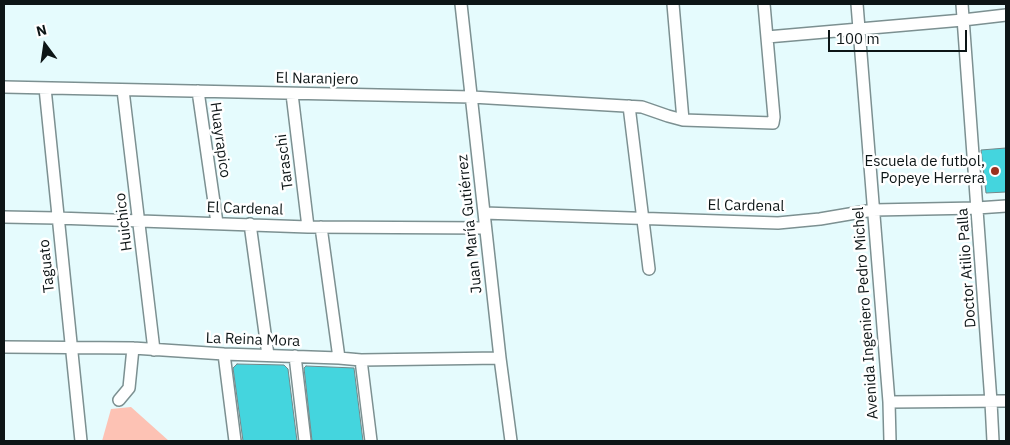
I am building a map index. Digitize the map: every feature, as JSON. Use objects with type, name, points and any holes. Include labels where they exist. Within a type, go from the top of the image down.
[{"type":"street","name":"Juan María Gutiérrez","points":[[461,4],[485,228],[511,441]]},
{"type":"street","points":[[673,4],[683,120]]},
{"type":"street","points":[[764,4],[767,37],[1006,15]]},
{"type":"street","name":"Avenida Ingeniero Pedro Michel","points":[[857,4],[889,402],[890,441]]},
{"type":"street","name":"Doctor Atilio Palla","points":[[962,4],[993,441]]},
{"type":"street","name":"El Naranjero","points":[[4,87],[472,97],[642,107],[683,120],[773,123],[767,37]]},
{"type":"street","name":"Taguato","points":[[45,88],[81,441]]},
{"type":"street","name":"Huichico","points":[[123,90],[154,350]]},
{"type":"street","name":"Huayrapico","points":[[198,91],[217,223]]},
{"type":"street","name":"Taraschi","points":[[292,94],[308,227]]},
{"type":"street","points":[[629,106],[649,269]]},
{"type":"street","name":"El Cardenal","points":[[484,214],[778,223],[820,219],[873,210],[1006,206]]},
{"type":"street","name":"El Cardenal","points":[[4,218],[57,218],[308,227],[485,228]]},
{"type":"street","points":[[250,224],[268,355]]},
{"type":"street","points":[[321,227],[340,358]]},
{"type":"street","name":"La Reina Mora","points":[[4,347],[132,348],[361,360],[500,358]]},
{"type":"street","points":[[119,400],[129,388],[132,348]]},
{"type":"street","points":[[224,354],[235,441]]},
{"type":"street","points":[[295,356],[306,441]]},
{"type":"street","points":[[361,360],[371,441]]},
{"type":"street","points":[[889,402],[1006,401]]},
{"type":"shaded area","points":[[131,407],[169,441],[102,441],[111,409]]},
{"type":"building","name":"Escuela de futbol, Popeye Herrera","points":[[1006,148],[1006,192],[986,193],[981,150]]},
{"type":"building","points":[[237,364],[284,365],[288,369],[297,441],[243,441],[233,368]]},
{"type":"building","points":[[306,366],[354,368],[363,441],[312,441],[304,368]]},
{"type":"place","name":"Escuela de futbol, Popeye Herrera","points":[[995,171]]}]
